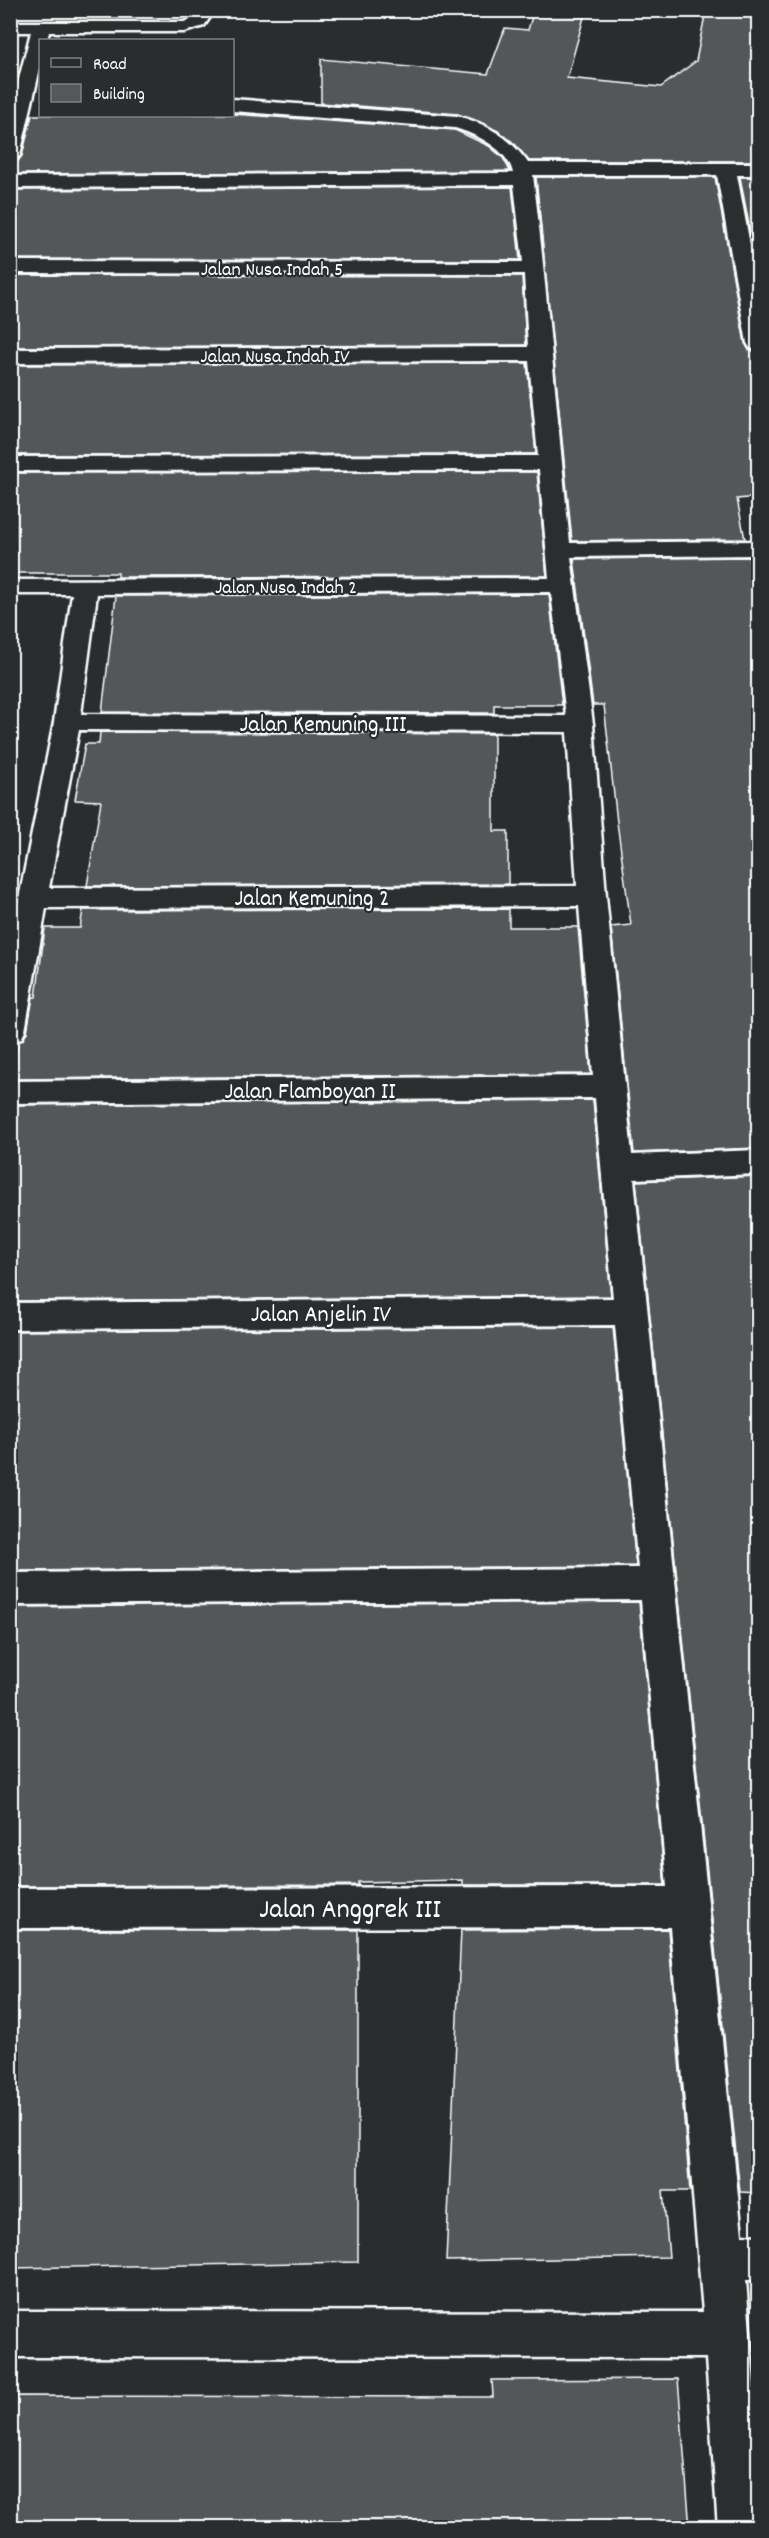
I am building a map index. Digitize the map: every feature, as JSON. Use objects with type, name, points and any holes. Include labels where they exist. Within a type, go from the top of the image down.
[{"type":"street","points":[[10,27],[184,27],[196,25],[202,20],[206,10]]},
{"type":"street","points":[[10,155],[25,101],[40,28]]},
{"type":"street","points":[[234,105],[457,122],[482,129],[494,137],[514,156],[522,174],[534,268],[539,354],[558,550],[580,724],[592,896],[617,1168],[689,1907],[740,2258],[728,2335],[742,2528]]},
{"type":"street","points":[[10,182],[759,169]]},
{"type":"street","points":[[726,170],[759,343]]},
{"type":"street","name":"Jalan Nusa Indah 5","points":[[10,267],[534,268]]},
{"type":"street","name":"Jalan Nusa Indah IV","points":[[10,356],[539,354]]},
{"type":"street","points":[[10,464],[550,463]]},
{"type":"street","points":[[558,550],[759,548]]},
{"type":"street","name":"Jalan Nusa Indah 2","points":[[10,587],[562,585]]},
{"type":"street","points":[[10,1031],[67,722],[86,586]]},
{"type":"street","name":"Jalan Kemuning III","points":[[67,722],[580,724]]},
{"type":"street","name":"Jalan Kemuning 2","points":[[33,898],[592,896]]},
{"type":"street","name":"Jalan Flamboyan II","points":[[10,1092],[610,1087]]},
{"type":"street","points":[[617,1168],[759,1162]]},
{"type":"street","name":"Jalan Anjelin IV","points":[[10,1316],[632,1311]]},
{"type":"street","points":[[10,1589],[658,1584]]},
{"type":"street","name":"Jalan Anggrek III","points":[[10,1908],[689,1907]]},
{"type":"street","points":[[10,2334],[728,2335]]},
{"type":"building","points":[[534,10],[586,10],[567,78],[661,87],[696,61],[706,10],[759,10],[759,161],[529,161],[515,144],[498,131],[458,114],[321,103],[321,59],[488,74],[505,28],[528,30]]},
{"type":"building","points":[[234,114],[455,130],[489,146],[503,158],[510,171],[10,174],[10,163],[18,161],[22,156],[32,115],[39,115],[39,117],[234,117]]},
{"type":"building","points":[[536,177],[715,177],[745,343],[749,350],[759,352],[759,497],[737,499],[745,539],[572,541]]},
{"type":"building","points":[[740,177],[759,177],[759,278]]},
{"type":"building","points":[[512,187],[520,260],[10,259],[10,190]]},
{"type":"building","points":[[10,275],[522,276],[526,345],[10,347]]},
{"type":"building","points":[[527,363],[536,454],[10,455],[10,365]]},
{"type":"building","points":[[537,472],[547,576],[118,577],[118,573],[10,573],[10,473]]},
{"type":"building","points":[[749,557],[759,602],[759,1148],[634,1153],[611,927],[631,925],[604,705],[593,705],[574,559]]},
{"type":"building","points":[[549,594],[562,705],[494,705],[494,713],[102,712],[116,596]]},
{"type":"building","points":[[100,732],[494,734],[494,831],[508,831],[508,884],[87,886],[101,801],[75,800],[85,744],[99,744]]},
{"type":"building","points":[[509,909],[509,927],[578,927],[591,1074],[13,1079],[18,1042],[23,1040],[27,1032],[33,997],[36,997],[45,928],[80,928],[83,910]]},
{"type":"building","points":[[593,1100],[611,1296],[10,1301],[10,1105]]},
{"type":"building","points":[[759,1176],[759,2193],[740,2192],[636,1181]]},
{"type":"building","points":[[613,1327],[636,1566],[10,1571],[10,1331]]},
{"type":"building","points":[[639,1602],[665,1885],[463,1885],[463,1880],[358,1882],[358,1885],[10,1886],[10,1607]]},
{"type":"building","points":[[668,1929],[690,2191],[663,2191],[669,2257],[446,2261],[461,1930]]},
{"type":"building","points":[[10,1930],[358,1930],[358,2262],[10,2268]]},
{"type":"building","points":[[678,2379],[690,2528],[10,2528],[10,2396],[493,2397],[492,2380]]}]
